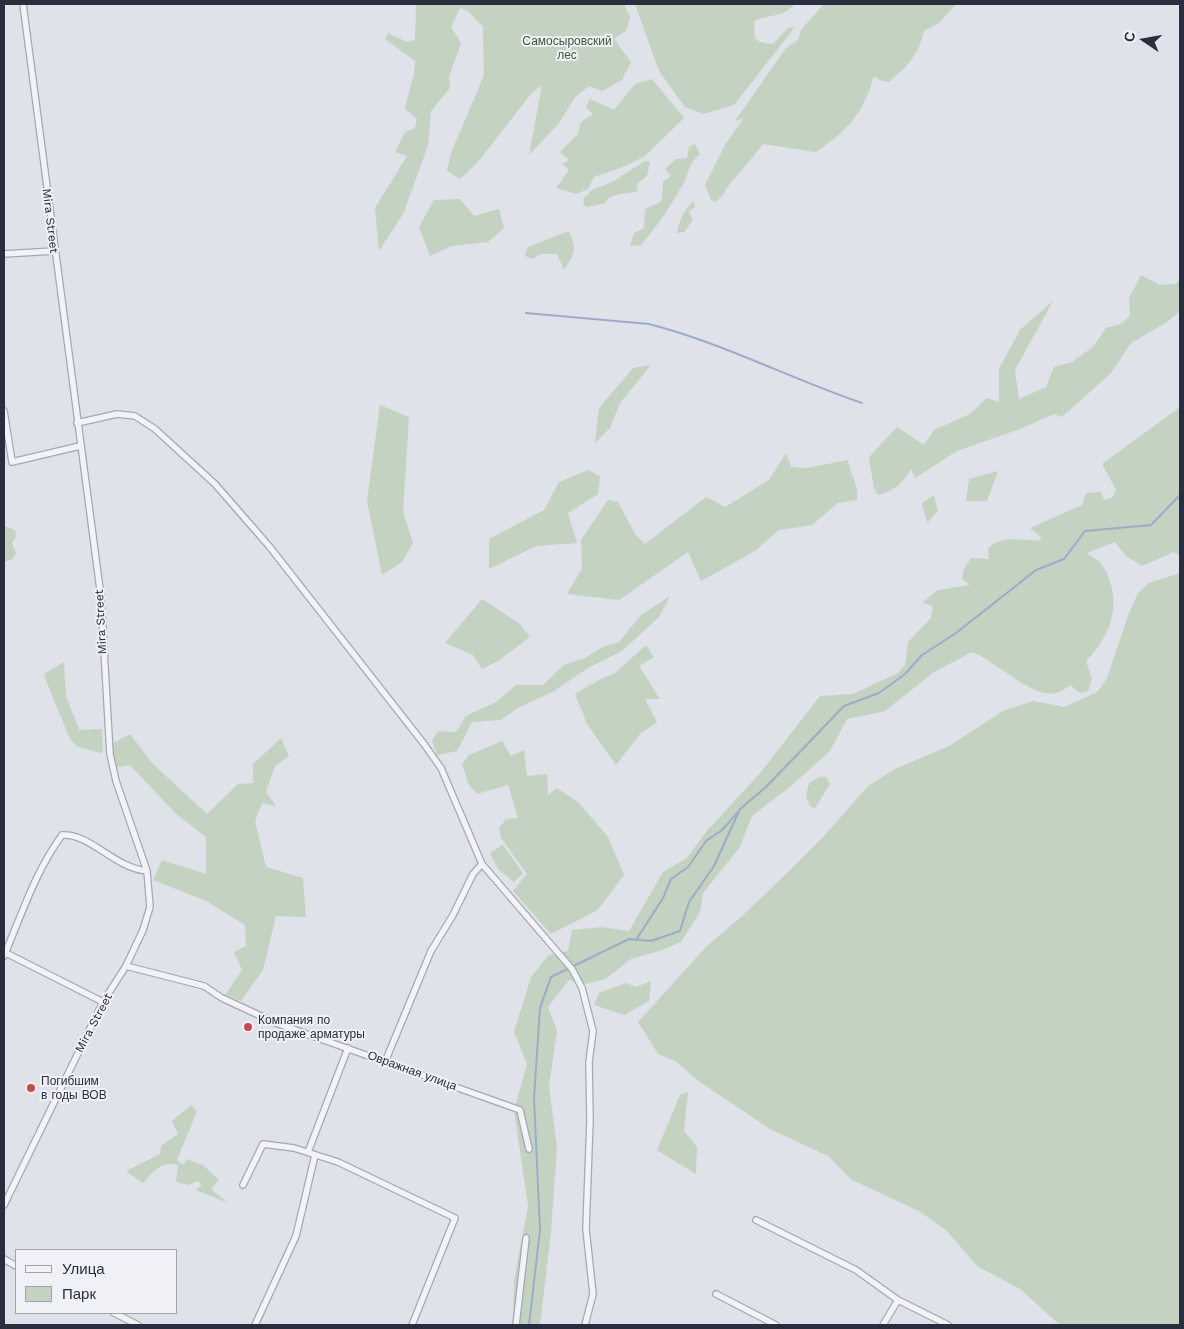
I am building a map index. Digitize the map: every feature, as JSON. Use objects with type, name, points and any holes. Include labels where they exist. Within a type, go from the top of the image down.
[{"type":"street","name":"Mira Street","points":[[4,1205],[103,1002],[126,966],[143,930],[150,907],[147,871],[111,762],[101,597],[23,4]]},
{"type":"street","points":[[4,254],[54,251]]},
{"type":"street","points":[[4,411],[12,462],[80,446]]},
{"type":"street","points":[[77,423],[117,414],[135,416],[155,429],[215,484],[269,546],[338,636],[369,672],[440,768],[482,864],[570,967],[582,988],[593,1031],[589,1062],[590,1120],[586,1230],[594,1294],[585,1325]]},
{"type":"street","points":[[103,1002],[4,953],[27,896],[52,849],[62,835],[71,834],[82,839],[126,867],[147,871]]},
{"type":"street","points":[[385,1062],[431,950],[453,915],[473,874],[482,864]]},
{"type":"street","name":"Овражная улица","points":[[126,966],[204,986],[222,998],[276,1023],[520,1110],[529,1149]]},
{"type":"street","points":[[308,1152],[348,1048]]},
{"type":"street","points":[[243,1185],[263,1144],[308,1152],[338,1162],[455,1218],[412,1325]]},
{"type":"street","points":[[256,1325],[296,1236],[315,1155]]},
{"type":"street","points":[[756,1220],[856,1270],[898,1300],[948,1325]]},
{"type":"street","points":[[516,1325],[526,1238]]},
{"type":"street","points":[[4,1259],[15,1265]]},
{"type":"street","points":[[716,1294],[776,1325]]},
{"type":"street","points":[[883,1325],[898,1300]]},
{"type":"street","points":[[116,1314],[138,1325]]},
{"type":"green space","name":"Самосыровский лес","points":[[416,4],[624,4],[630,17],[627,30],[614,39],[631,62],[622,80],[602,91],[589,86],[575,97],[559,123],[529,155],[542,85],[531,94],[477,163],[460,179],[447,171],[451,153],[484,75],[483,27],[469,12],[460,8],[451,27],[461,43],[449,77],[450,88],[431,111],[428,146],[403,214],[379,251],[375,208],[407,156],[395,152],[405,132],[415,128],[417,119],[405,109],[415,61],[385,39],[388,33],[407,42],[415,40]]},
{"type":"green space","points":[[635,4],[795,4],[785,12],[754,21],[755,38],[760,42],[773,44],[788,28],[795,27],[734,105],[703,114],[685,107],[659,71]]},
{"type":"green space","points":[[824,4],[956,4],[939,23],[924,31],[919,48],[902,71],[889,82],[874,76],[865,101],[859,111],[837,136],[816,152],[763,144],[721,197],[715,202],[711,200],[705,185],[726,143],[744,118],[735,121],[786,48],[798,40],[801,30]]},
{"type":"green space","points":[[652,79],[684,118],[645,156],[623,167],[594,177],[588,189],[576,194],[556,188],[569,170],[562,164],[569,160],[560,152],[577,135],[581,122],[593,114],[586,107],[590,99],[614,110],[635,84]]},
{"type":"green space","points":[[695,144],[700,154],[691,164],[683,184],[669,208],[641,245],[630,246],[634,233],[644,228],[645,209],[662,201],[663,182],[671,176],[665,169],[676,159],[687,158],[689,147]]},
{"type":"green space","points":[[645,161],[650,162],[647,176],[637,184],[637,191],[614,195],[607,199],[605,203],[588,207],[583,205],[584,198],[592,190],[614,181]]},
{"type":"green space","points":[[460,199],[474,216],[499,209],[504,228],[488,242],[452,246],[430,256],[419,227],[434,200]]},
{"type":"green space","points":[[694,201],[695,207],[689,212],[693,220],[684,232],[677,233],[682,215]]},
{"type":"green space","points":[[569,231],[574,251],[564,270],[557,254],[541,254],[532,259],[525,256],[528,247]]},
{"type":"green space","points":[[1141,275],[1160,285],[1176,284],[1180,279],[1180,311],[1167,322],[1131,343],[1111,373],[1062,417],[1054,414],[1020,429],[957,451],[915,478],[911,469],[898,486],[878,495],[874,489],[869,457],[897,427],[924,445],[934,430],[970,414],[987,398],[999,402],[999,369],[1020,330],[1053,301],[1015,370],[1019,399],[1046,387],[1054,367],[1072,362],[1093,347],[1106,328],[1121,324],[1130,316],[1129,298]]},
{"type":"green space","points":[[651,365],[620,403],[610,428],[595,443],[599,408],[633,368]]},
{"type":"green space","points":[[380,405],[409,417],[403,512],[413,543],[402,562],[382,575],[367,501]]},
{"type":"green space","points":[[1180,407],[1180,556],[1174,552],[1142,566],[1126,556],[1115,542],[1087,553],[1102,565],[1109,578],[1113,603],[1112,616],[1103,640],[1086,661],[1092,678],[1088,691],[1080,693],[1070,685],[1056,693],[1036,690],[972,652],[934,672],[885,711],[847,719],[830,751],[791,786],[752,816],[740,847],[703,893],[700,912],[681,942],[631,959],[605,979],[586,984],[569,980],[548,1007],[557,1031],[549,1086],[557,1148],[551,1232],[540,1325],[513,1325],[514,1281],[528,1206],[514,1110],[527,1064],[514,1032],[531,977],[549,955],[568,951],[572,930],[602,927],[629,931],[663,872],[687,858],[706,832],[761,772],[820,696],[853,694],[898,673],[905,665],[908,642],[931,618],[933,607],[923,602],[938,590],[970,585],[962,579],[964,568],[971,558],[989,559],[988,548],[993,544],[1012,539],[1040,541],[1041,537],[1030,528],[1082,505],[1086,493],[1101,492],[1104,500],[1112,498],[1116,490],[1102,464]]},
{"type":"green space","points":[[786,453],[791,467],[807,468],[848,460],[856,484],[857,500],[838,503],[812,525],[779,530],[755,551],[701,581],[688,552],[619,600],[567,594],[582,568],[581,540],[608,500],[618,502],[635,534],[645,544],[706,497],[725,507],[769,480]]},
{"type":"green space","points":[[588,470],[600,476],[598,494],[568,513],[577,543],[536,546],[489,569],[489,539],[544,510],[559,482]]},
{"type":"green space","points":[[998,471],[987,501],[966,501],[969,479]]},
{"type":"green space","points":[[934,495],[938,511],[927,523],[922,503]]},
{"type":"green space","points":[[4,526],[15,530],[16,537],[12,543],[16,553],[13,559],[5,562]]},
{"type":"green space","points":[[1180,573],[1180,1325],[1060,1325],[1020,1289],[977,1266],[946,1230],[919,1211],[852,1180],[828,1156],[770,1129],[697,1080],[677,1062],[658,1054],[638,1022],[706,947],[785,875],[824,836],[868,786],[895,769],[949,746],[1003,711],[1033,701],[1064,707],[1097,692],[1107,678],[1129,613],[1138,593],[1149,583]]},
{"type":"green space","points":[[670,596],[659,617],[622,651],[588,668],[554,691],[518,708],[501,720],[472,722],[457,751],[437,755],[432,741],[438,731],[456,732],[466,716],[496,702],[516,685],[543,685],[564,665],[585,658],[603,647],[619,642],[641,615]]},
{"type":"green space","points":[[482,599],[520,624],[530,637],[498,661],[482,669],[473,655],[445,643]]},
{"type":"green space","points":[[646,645],[654,657],[639,666],[660,699],[645,699],[657,722],[640,734],[616,765],[587,724],[575,694],[615,673]]},
{"type":"green space","points":[[64,662],[66,696],[79,730],[102,729],[103,751],[100,753],[76,746],[71,740],[48,685],[44,674]]},
{"type":"green space","points":[[130,734],[152,763],[207,814],[238,784],[253,783],[253,764],[281,738],[289,756],[275,766],[266,792],[276,806],[262,803],[255,821],[266,867],[303,878],[306,917],[276,916],[263,970],[241,1001],[225,995],[242,970],[234,952],[246,946],[245,925],[206,901],[153,880],[162,860],[206,874],[206,837],[176,814],[130,765],[113,768],[113,743]]},
{"type":"green space","points":[[502,741],[511,756],[524,750],[527,776],[547,774],[548,795],[557,788],[579,803],[608,837],[624,875],[598,910],[551,934],[513,891],[527,874],[501,838],[499,828],[506,819],[518,818],[508,785],[477,794],[469,785],[462,764],[469,755]]},
{"type":"green space","points":[[819,777],[826,777],[830,784],[815,808],[811,807],[806,797],[809,783]]},
{"type":"green space","points":[[503,845],[523,873],[514,882],[498,869],[490,853]]},
{"type":"green space","points":[[651,981],[649,1001],[624,1015],[594,1005],[599,993],[626,983],[636,987]]},
{"type":"green space","points":[[688,1092],[684,1131],[697,1147],[696,1174],[657,1150],[680,1095]]},
{"type":"green space","points":[[191,1105],[197,1111],[177,1160],[183,1165],[187,1159],[204,1166],[219,1180],[211,1189],[228,1203],[196,1190],[202,1184],[197,1181],[188,1185],[176,1182],[178,1165],[167,1164],[158,1168],[143,1183],[126,1171],[160,1154],[161,1146],[178,1134],[172,1121]]},
{"type":"waterway","points":[[526,313],[649,324],[704,341],[862,403]]},
{"type":"waterway","points":[[529,1325],[540,1230],[534,1098],[540,1008],[551,977],[629,939],[651,941],[680,931],[689,902],[714,866],[740,809],[766,787],[844,706],[879,693],[905,674],[922,655],[956,633],[1036,570],[1064,559],[1085,531],[1151,525],[1180,495]]},
{"type":"waterway","points":[[636,940],[663,898],[671,879],[688,867],[706,841],[722,830],[739,811]]},
{"type":"place","name":"Компания по продаже арматуры","points":[[248,1027]]},
{"type":"place","name":"Погибшим в годы ВОВ","points":[[31,1088]]}]
